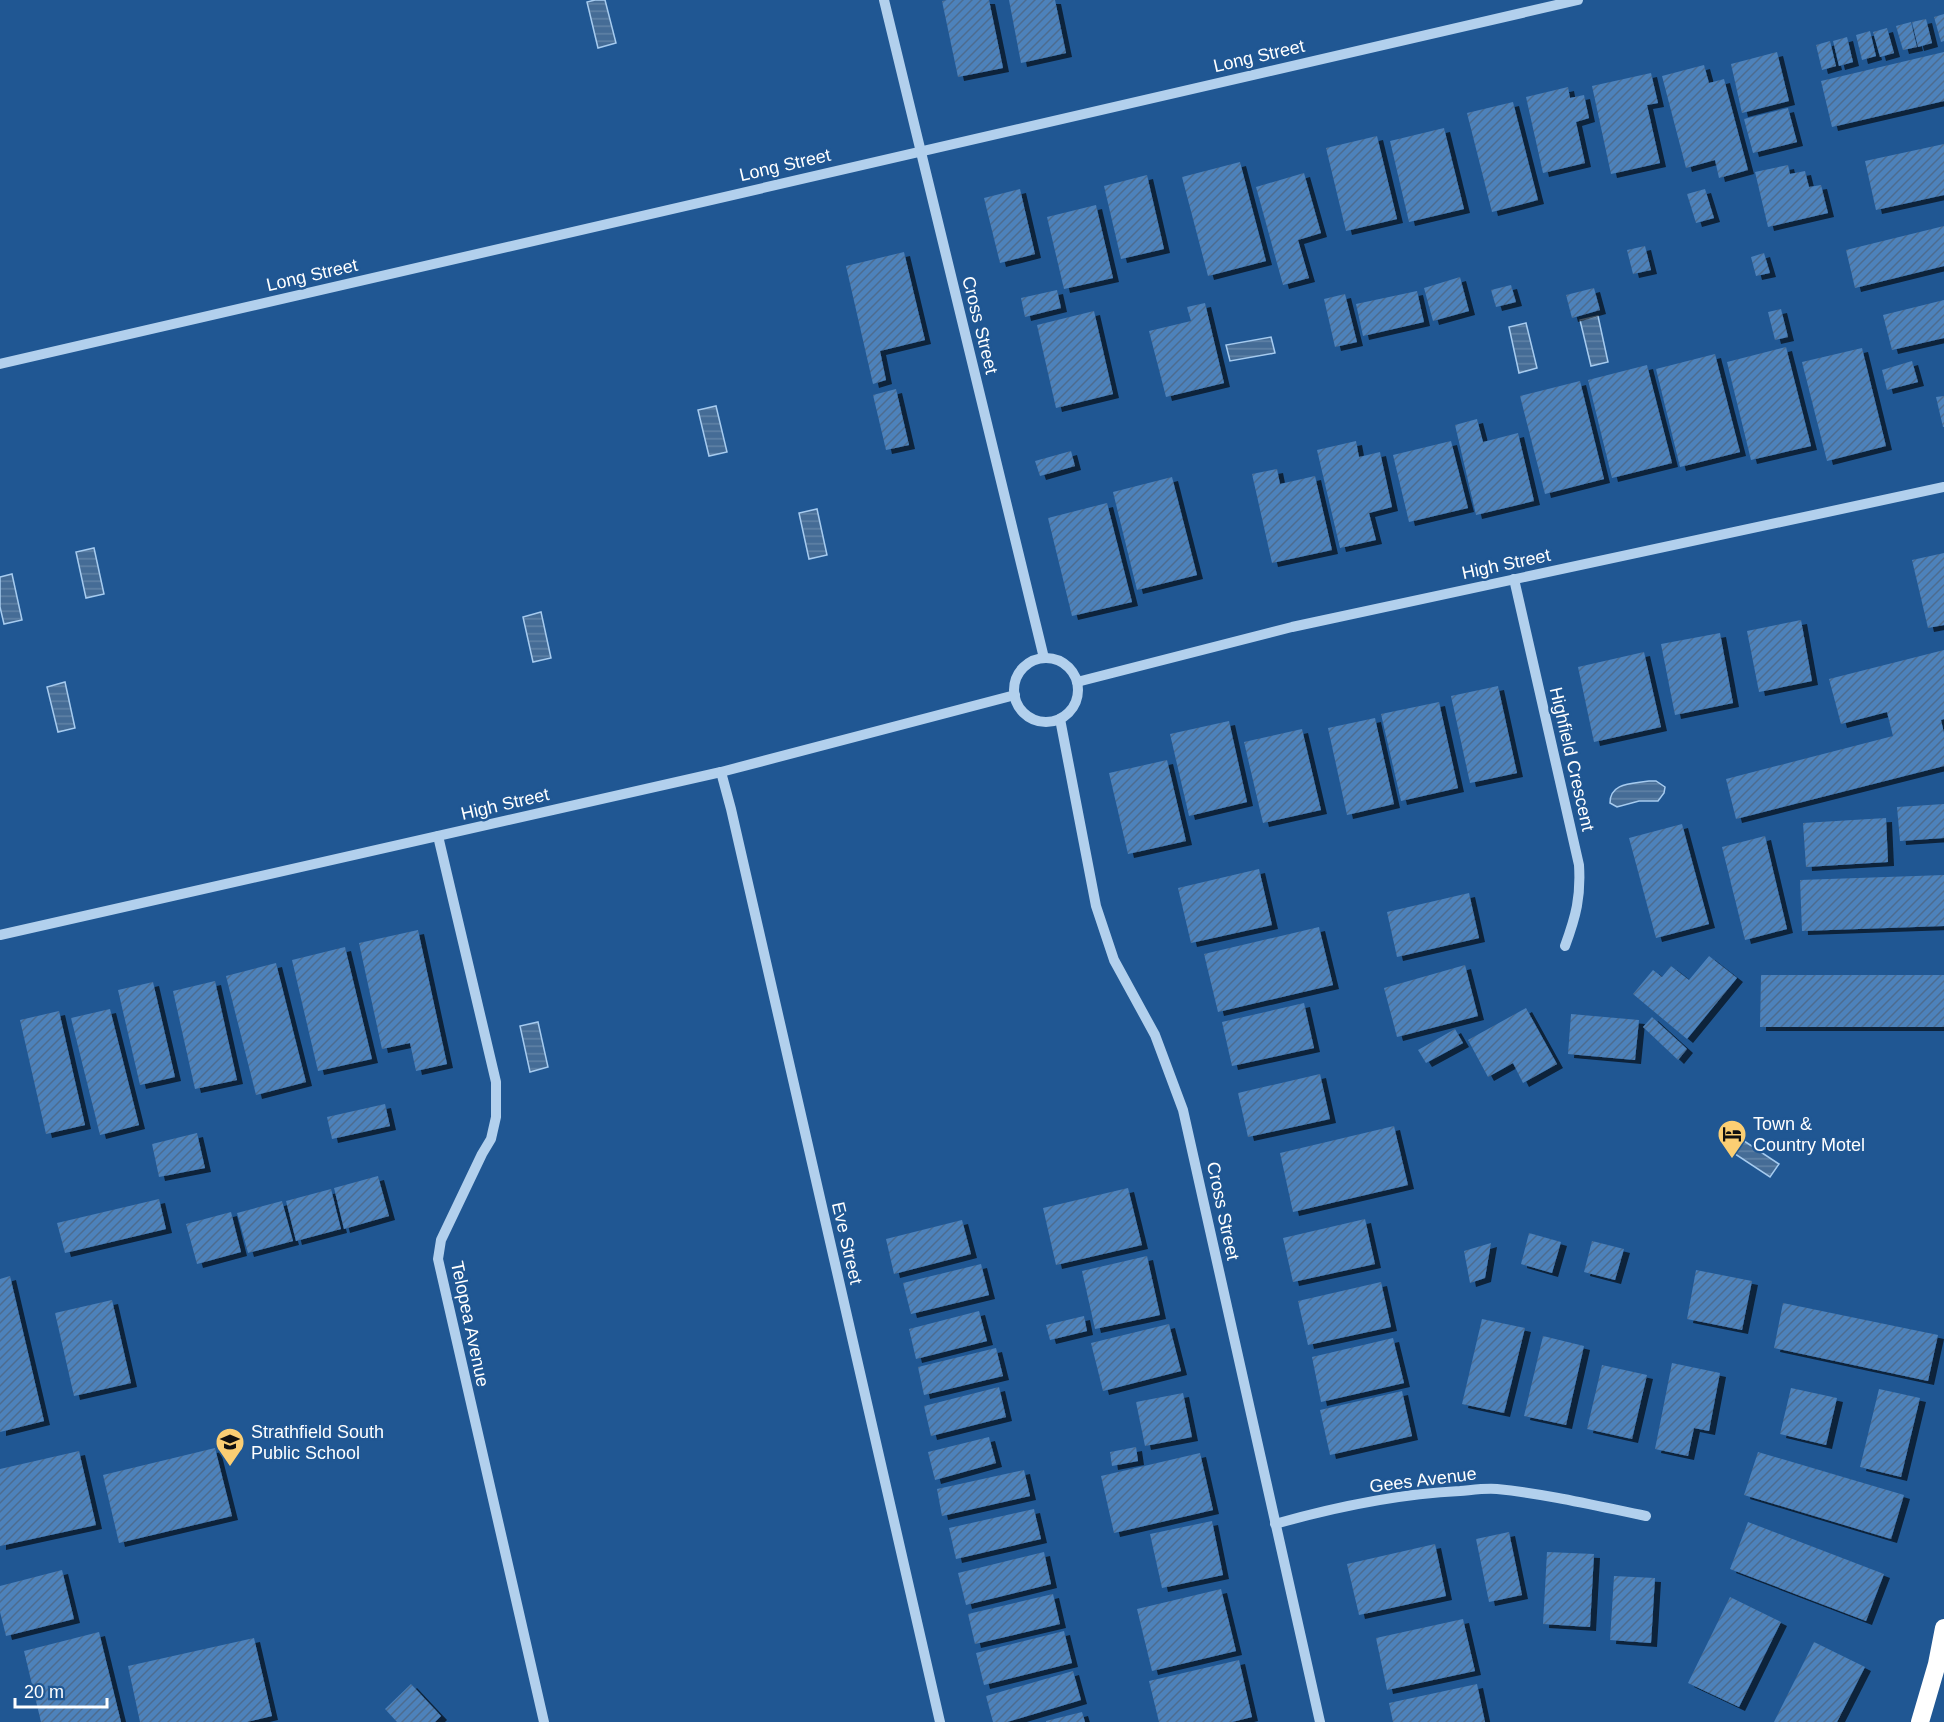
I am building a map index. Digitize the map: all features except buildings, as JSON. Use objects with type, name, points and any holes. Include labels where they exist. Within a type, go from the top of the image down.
[{"type":"highway","points":[[1920,1722],[1940,1664],[1944,1628]]},
{"type":"street","name":"Cross Street","points":[[884,0],[1044,658]]},
{"type":"street","name":"Long Street","points":[[0,364],[1578,0]]},
{"type":"street","name":"High Street","points":[[1077,682],[1292,627],[1944,487]]},
{"type":"street","name":"Highfield Crescent","points":[[1514,579],[1579,865],[1580,894],[1565,946]]},
{"type":"street","points":[[1044,658],[1055,659],[1065,664],[1073,672],[1077,682],[1078,693],[1069,713],[1050,722],[1028,717],[1020,709],[1015,695],[1015,684],[1019,674],[1026,666],[1044,658]]},
{"type":"street","name":"High Street","points":[[0,935],[721,772],[1015,695]]},
{"type":"street","name":"Cross Street","points":[[1060,719],[1096,906],[1114,960],[1155,1035],[1184,1110],[1320,1722]]},
{"type":"street","name":"Eve Street","points":[[721,772],[737,832],[940,1722]]},
{"type":"street","name":"Telopea Avenue","points":[[438,836],[496,1082],[496,1118],[491,1139],[441,1240],[438,1259],[544,1722]]},
{"type":"street","name":"Gees Avenue","points":[[1275,1524],[1317,1512],[1379,1501],[1436,1492],[1495,1489],[1562,1499],[1646,1516]]},
{"type":"water","points":[[605,0],[616,43],[598,48],[587,2]]},
{"type":"water","points":[[1598,316],[1608,362],[1591,366],[1580,320]]},
{"type":"water","points":[[1526,323],[1537,368],[1519,373],[1509,327]]},
{"type":"water","points":[[1271,337],[1275,353],[1230,361],[1226,345]]},
{"type":"water","points":[[716,406],[727,452],[709,456],[698,410]]},
{"type":"water","points":[[817,509],[827,555],[809,559],[799,513]]},
{"type":"water","points":[[94,548],[104,594],[86,598],[76,552]]},
{"type":"water","points":[[12,574],[22,620],[4,624],[0,607],[0,577]]},
{"type":"water","points":[[541,612],[551,658],[533,662],[523,617]]},
{"type":"water","points":[[65,682],[75,728],[58,732],[47,687]]},
{"type":"water","points":[[1656,781],[1665,787],[1658,801],[1639,801],[1617,807],[1610,803],[1611,796],[1618,788]]},
{"type":"water","points":[[538,1022],[548,1067],[530,1072],[520,1026]]},
{"type":"water","points":[[1738,1137],[1779,1164],[1770,1177],[1729,1150]]},
{"type":"place","name":"Town & Country Motel","points":[[1732,1160]]},
{"type":"place","name":"Strathfield South Public School","points":[[230,1468]]}]
